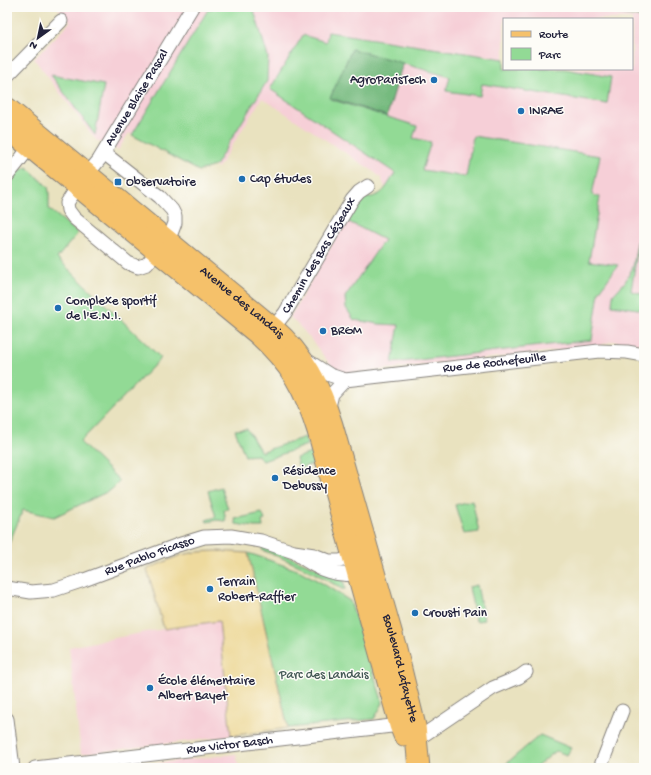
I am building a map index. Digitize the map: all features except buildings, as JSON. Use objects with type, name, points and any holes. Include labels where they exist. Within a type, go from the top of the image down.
[{"type":"main road","name":"Avenue des Landais","points":[[7,108],[83,180],[162,246],[283,359],[296,378],[311,409],[362,567]]},
{"type":"main road","name":"Avenue des Landais","points":[[7,128],[30,147],[83,180]]},
{"type":"main road","name":"Avenue des Landais","points":[[162,246],[273,328],[298,353],[316,382],[328,411],[362,567]]},
{"type":"main road","name":"Boulevard Lafayette","points":[[362,567],[418,768]]},
{"type":"street","name":"Avenue Blaise Pascal","points":[[162,246],[144,265],[138,267],[134,266],[79,223],[71,215],[67,206],[69,199],[104,153],[192,7]]},
{"type":"street","points":[[7,76],[61,21]]},
{"type":"street","points":[[7,176],[30,147]]},
{"type":"street","points":[[104,153],[160,197],[172,210],[175,216],[175,223],[162,246]]},
{"type":"street","name":"Chemin des Bas Cézeaux","points":[[273,328],[285,313],[352,200],[359,192],[368,186]]},
{"type":"street","name":"Rue de Rochefeuille","points":[[298,353],[330,375],[345,380],[599,351],[627,352],[644,355]]},
{"type":"street","points":[[328,411],[332,394],[345,380]]},
{"type":"street","name":"Rue Pablo Picasso","points":[[7,588],[31,592],[54,590],[113,570],[178,544],[215,536],[231,536],[254,539],[294,552],[308,562],[330,573],[350,575],[362,567]]},
{"type":"street","name":"Rue Victor Basch","points":[[35,768],[78,766],[408,731],[422,736],[494,688],[519,677],[526,672]]},
{"type":"street","points":[[600,768],[622,711]]},
{"type":"street","points":[[7,719],[13,768]]},
{"type":"shaded area","points":[[57,7],[644,7],[644,345],[612,341],[599,346],[344,374],[334,369],[304,331],[290,317],[355,204],[375,198],[383,192],[385,187],[381,178],[373,171],[262,98],[218,168],[215,166],[199,171],[129,133],[118,150],[96,140],[34,59],[70,22]]},
{"type":"shaded area","name":"École élémentaire Albert Bayet","points":[[219,621],[231,736],[81,754],[69,647],[151,631]]},
{"type":"shaded area","points":[[236,754],[239,768],[113,768],[132,766]]},
{"type":"green space","points":[[213,7],[253,7],[268,57],[267,81],[215,166],[199,171],[132,135],[209,8],[211,10]]},
{"type":"green space","points":[[602,7],[644,7],[644,18],[601,11]]},
{"type":"green space","points":[[328,32],[503,59],[503,70],[571,70],[611,77],[607,104],[482,84],[480,96],[446,91],[450,77],[352,49],[330,99],[417,126],[413,138],[431,142],[422,170],[466,177],[473,136],[600,156],[592,195],[600,197],[589,261],[618,265],[599,292],[592,340],[392,363],[399,325],[379,324],[354,320],[346,308],[345,297],[384,240],[345,220],[360,199],[368,198],[382,192],[395,173],[270,89],[303,35],[326,42]]},
{"type":"green space","points":[[352,49],[403,63],[387,116],[330,98]]},
{"type":"green space","points":[[51,75],[104,85],[95,135]]},
{"type":"green space","name":"Complexe sportif de l'E.N.I.","points":[[27,167],[48,187],[49,209],[78,233],[57,258],[161,358],[80,442],[120,481],[111,490],[54,517],[23,510],[7,548],[7,184],[17,172]]},
{"type":"green space","points":[[644,199],[644,208],[631,291],[644,294],[644,310],[612,305],[613,295],[625,282],[633,267]]},
{"type":"green space","points":[[247,429],[261,452],[305,437],[307,445],[263,461],[258,455],[245,456],[235,430]]},
{"type":"green space","points":[[311,453],[315,464],[299,468],[296,458]]},
{"type":"green space","points":[[221,487],[228,509],[224,510],[226,521],[217,520],[207,522],[206,520],[216,517],[208,491]]},
{"type":"green space","points":[[472,500],[479,532],[464,534],[455,505]]},
{"type":"green space","points":[[262,513],[265,520],[262,521],[263,527],[236,524],[235,519]]},
{"type":"green space","points":[[263,546],[343,579],[345,589],[342,589],[283,558],[262,550]]},
{"type":"green space","name":"Parc des Landais","points":[[248,553],[300,571],[350,601],[383,703],[374,719],[288,728]]},
{"type":"green space","points":[[477,585],[484,620],[476,621],[469,587]]},
{"type":"green space","points":[[540,735],[571,748],[567,755],[556,751],[535,768],[501,768]]},
{"type":"sand","points":[[216,551],[248,553],[288,728],[231,736],[219,621],[164,629],[147,569],[181,555]]},
{"type":"place","name":"AgroParisTech","points":[[434,80]]},
{"type":"place","name":"INRAE","points":[[521,111]]},
{"type":"place","name":"Cap études","points":[[242,179]]},
{"type":"place","name":"Observatoire","points":[[118,182]]},
{"type":"place","name":"Complexe sportif de l'E.N.I.","points":[[58,308]]},
{"type":"place","name":"BRGM","points":[[323,331]]},
{"type":"place","name":"Résidence Debussy","points":[[275,478]]},
{"type":"place","name":"Terrain Robert-Raffier","points":[[210,589]]},
{"type":"place","name":"Crousti Pain","points":[[415,613]]},
{"type":"place","name":"École élémentaire Albert Bayet","points":[[150,688]]}]
